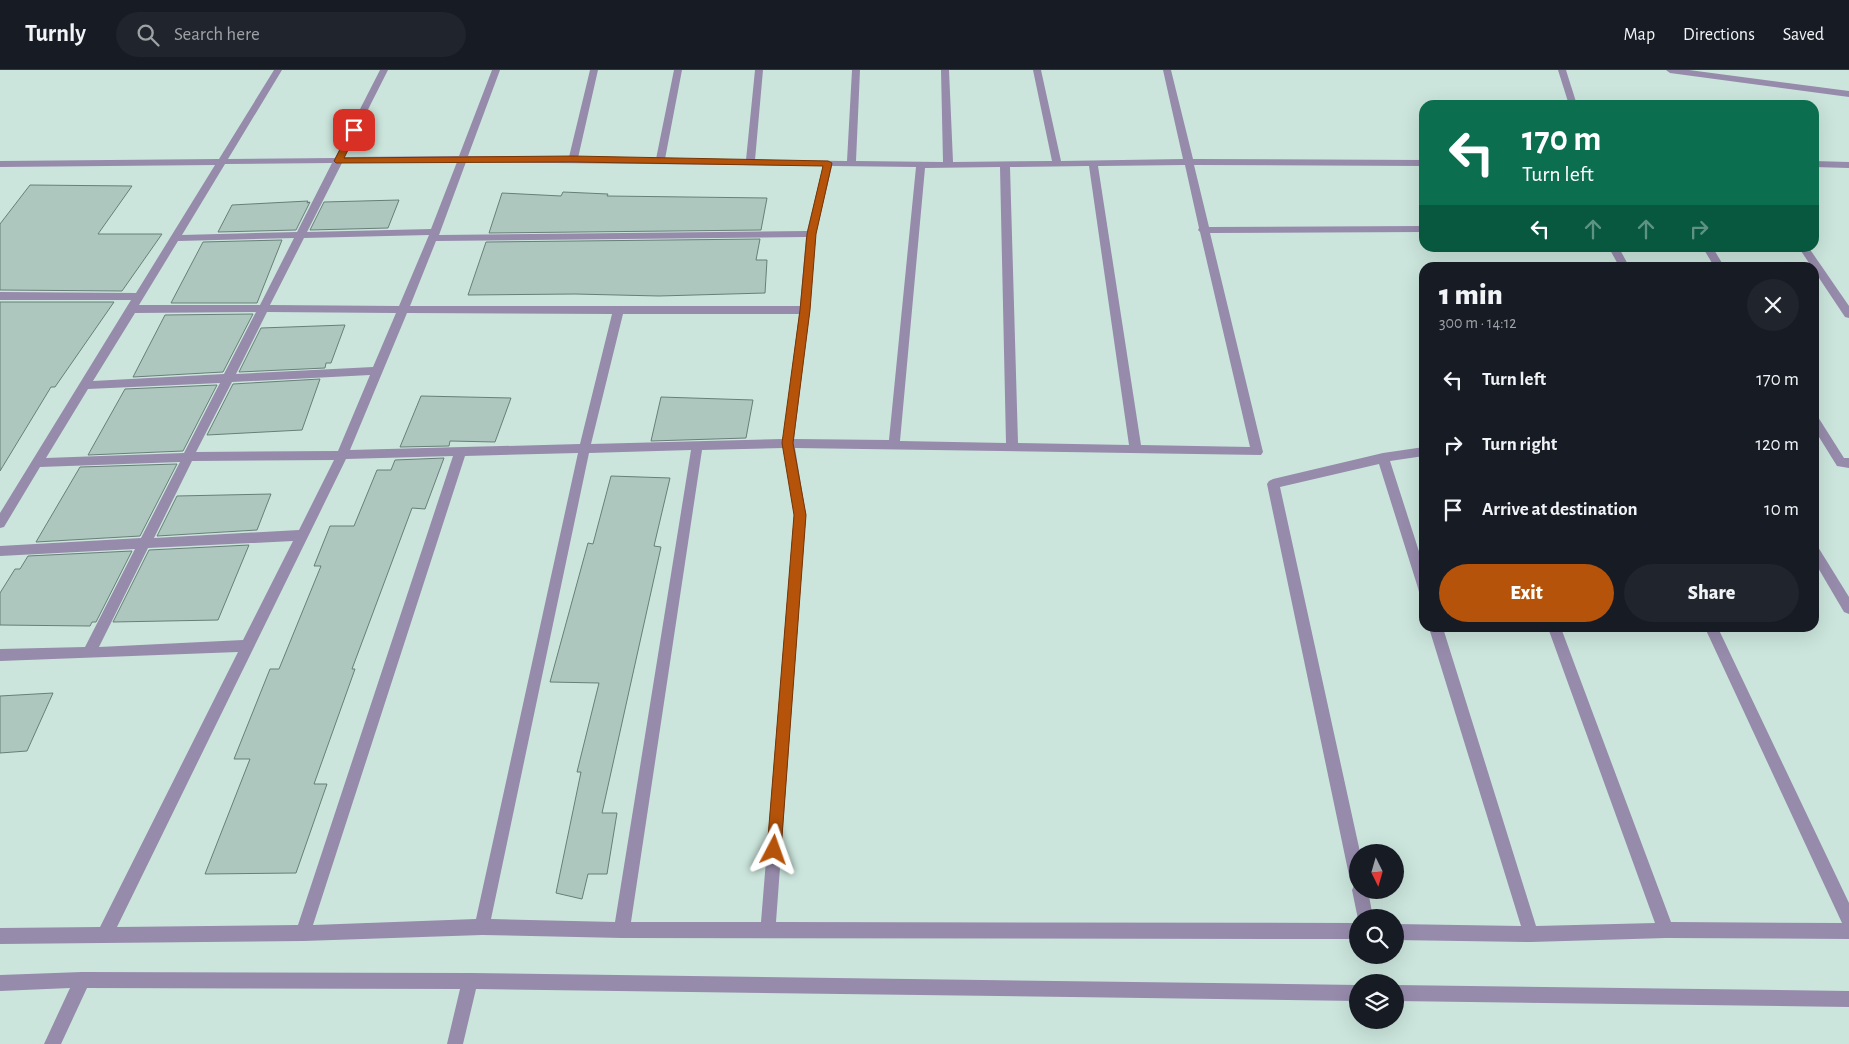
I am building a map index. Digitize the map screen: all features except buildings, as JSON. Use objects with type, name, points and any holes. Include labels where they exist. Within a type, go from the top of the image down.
[{"type":"street","points":[[0,523],[278,70]]},
{"type":"street","points":[[89,653],[384,70]]},
{"type":"street","points":[[104,934],[342,455],[434,235],[496,70]]},
{"type":"street","points":[[573,159],[594,70]]},
{"type":"street","points":[[660,160],[678,70]]},
{"type":"street","points":[[750,162],[759,70]]},
{"type":"street","points":[[851,164],[856,70]]},
{"type":"street","points":[[945,70],[948,165]]},
{"type":"street","points":[[1037,70],[1057,164]]},
{"type":"street","points":[[37,463],[189,457],[460,453],[788,443],[1257,452],[1203,230],[1167,70]]},
{"type":"street","points":[[1562,70],[1572,100]]},
{"type":"street","points":[[1670,70],[1849,94]]},
{"type":"street","points":[[0,164],[464,159],[948,165],[1188,162],[1419,163]]},
{"type":"street","points":[[768,929],[800,515],[788,443],[805,310],[811,234],[828,163]]},
{"type":"street","points":[[894,445],[921,164]]},
{"type":"street","points":[[1005,164],[1012,447]]},
{"type":"street","points":[[1093,164],[1136,450]]},
{"type":"street","points":[[1819,164],[1848,165]]},
{"type":"street","points":[[1203,230],[1419,229]]},
{"type":"street","points":[[176,238],[301,235],[811,234]]},
{"type":"street","points":[[1819,270],[1849,314]]},
{"type":"street","points":[[0,296],[140,297]]},
{"type":"street","points":[[132,309],[805,310]]},
{"type":"street","points":[[482,928],[584,450],[618,311]]},
{"type":"street","points":[[85,386],[378,371]]},
{"type":"street","points":[[1819,428],[1841,463],[1849,463]]},
{"type":"street","points":[[622,930],[697,447]]},
{"type":"street","points":[[1350,844],[1273,484],[1383,458],[1419,452]]},
{"type":"street","points":[[303,933],[460,453]]},
{"type":"street","points":[[1383,458],[1419,572]]},
{"type":"street","points":[[0,551],[303,535]]},
{"type":"street","points":[[1819,558],[1849,608]]},
{"type":"street","points":[[1437,632],[1531,934]]},
{"type":"street","points":[[1555,632],[1666,930]]},
{"type":"street","points":[[1714,632],[1849,920]]},
{"type":"street","points":[[0,655],[248,646]]},
{"type":"street","points":[[0,936],[303,933],[482,928],[622,930],[1349,931]]},
{"type":"street","points":[[1404,932],[1531,934],[1666,930],[1849,932]]},
{"type":"street","points":[[52,1044],[82,980]]},
{"type":"street","points":[[0,983],[82,980],[470,981],[1349,993]]},
{"type":"street","points":[[455,1044],[470,981]]},
{"type":"street","points":[[1404,993],[1849,999]]},
{"type":"route","points":[[354,130],[339,161],[573,159],[828,163],[811,234],[805,310],[788,443],[800,515],[774,850]]}]
